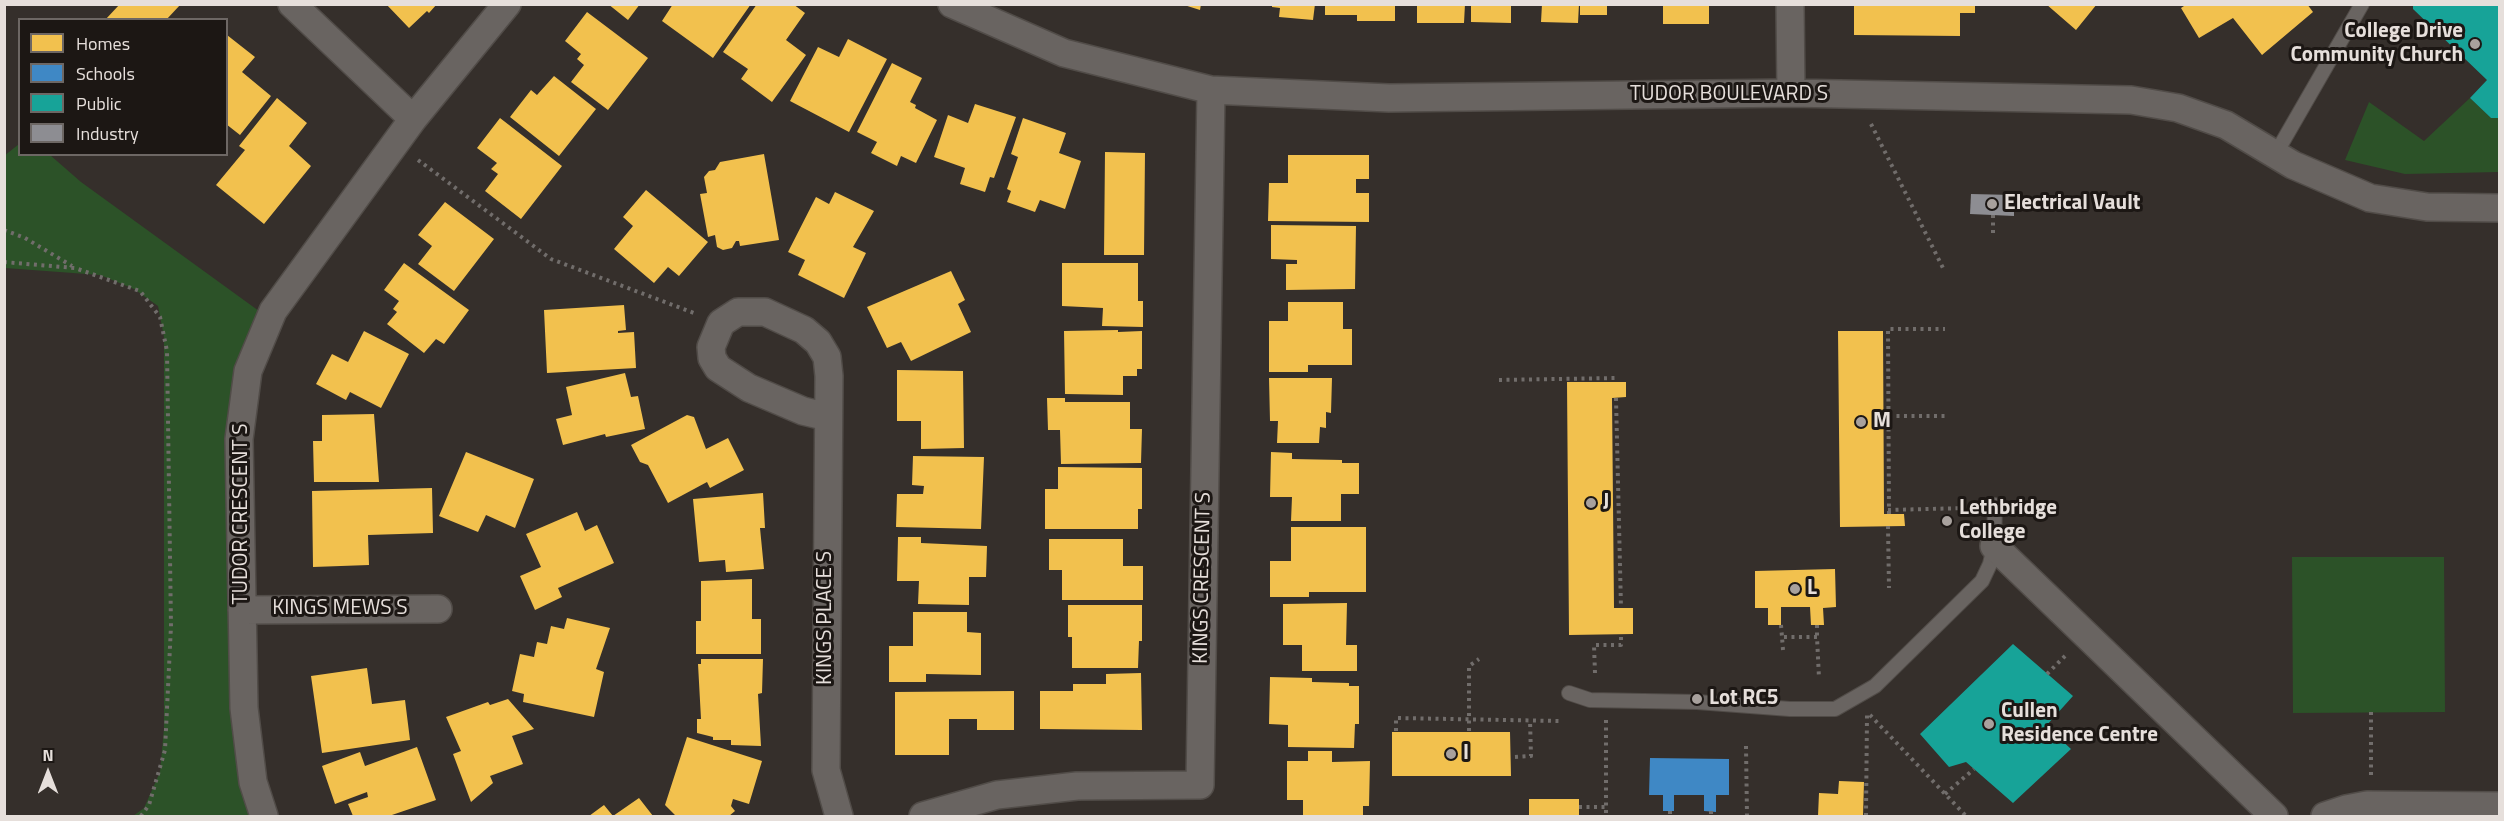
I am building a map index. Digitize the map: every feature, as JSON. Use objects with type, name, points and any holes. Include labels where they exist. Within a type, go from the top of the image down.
[{"type":"street","points":[[292,4],[413,119]]},
{"type":"street","name":"TUDOR CRESCENT S","points":[[264,816],[253,782],[244,708],[239,439],[248,371],[273,311],[413,119],[507,4]]},
{"type":"street","name":"TUDOR BOULEVARD S","points":[[952,4],[1064,53],[1211,90],[1389,98],[1791,93],[2132,100],[2178,108],[2226,125],[2293,165],[2370,198],[2427,207],[2499,208]]},
{"type":"street","points":[[1790,4],[1791,93]]},
{"type":"street","name":"KINGS CRESCENT S","points":[[923,816],[997,795],[1077,786],[1200,785],[1211,90]]},
{"type":"street","name":"KINGS PLACE S","points":[[720,323],[738,312],[765,312],[804,330],[818,342],[827,357],[826,770],[839,816]]},
{"type":"street","points":[[720,323],[711,347],[712,358],[718,368],[749,388],[803,411],[828,417]]},
{"type":"street","points":[[1994,546],[2274,816]]},
{"type":"street","name":"KINGS MEWS S","points":[[242,610],[438,609]]},
{"type":"street","points":[[2325,816],[2346,809],[2371,805],[2499,806]]},
{"type":"lane","points":[[2275,155],[2362,4]]},
{"type":"lane","points":[[1569,693],[1590,699],[1709,702],[1790,710],[1835,710],[1875,686],[1982,581],[1990,564],[1994,546],[1995,505]]},
{"type":"path","points":[[1857,96],[1944,270]]},
{"type":"path","points":[[396,142],[551,259],[720,323]]},
{"type":"path","points":[[1993,214],[1993,235]]},
{"type":"path","points":[[4,230],[25,238],[75,268],[140,291],[160,317],[167,351],[171,626],[165,750],[149,805],[141,816]]},
{"type":"path","points":[[4,262],[75,268]]},
{"type":"path","points":[[1945,329],[1888,329],[1889,512],[1968,508]]},
{"type":"path","points":[[1499,380],[1615,378],[1615,382]]},
{"type":"path","points":[[1616,398],[1621,608]]},
{"type":"path","points":[[1889,416],[1945,416]]},
{"type":"path","points":[[1888,526],[1889,588]]},
{"type":"path","points":[[1781,625],[1783,650]]},
{"type":"path","points":[[1817,625],[1819,678]]},
{"type":"path","points":[[1595,673],[1594,645],[1621,645],[1621,634]]},
{"type":"path","points":[[1782,637],[1817,637]]},
{"type":"path","points":[[1470,731],[1468,666],[1479,659]]},
{"type":"path","points":[[1866,816],[1866,711],[1966,816]]},
{"type":"path","points":[[2371,712],[2371,805]]},
{"type":"path","points":[[1606,716],[1606,816]]},
{"type":"path","points":[[1396,731],[1396,718],[1560,721]]},
{"type":"path","points":[[1515,757],[1531,756],[1530,720]]},
{"type":"path","points":[[1746,746],[1747,816]]},
{"type":"path","points":[[1945,794],[1974,769]]},
{"type":"path","points":[[1580,807],[1606,807]]},
{"type":"path","points":[[1670,811],[1670,816]]},
{"type":"green space","points":[[2470,98],[2491,118],[2499,118],[2499,172],[2405,174],[2345,160],[2369,102],[2424,141]]},
{"type":"green space","points":[[18,145],[18,156],[51,156],[81,182],[270,319],[239,439],[264,816],[133,816],[144,808],[160,772],[164,728],[164,337],[158,306],[134,289],[100,275],[5,268],[4,156]]},
{"type":"green space","points":[[2292,557],[2444,557],[2445,712],[2293,713]]},
{"type":"building: Homes","points":[[120,4],[181,4],[168,18],[107,18]]},
{"type":"building: Homes","points":[[386,4],[437,4],[409,28]]},
{"type":"building: Homes","points":[[608,4],[640,4],[628,20]]},
{"type":"building: Homes","points":[[673,4],[751,4],[713,58],[662,21]]},
{"type":"building: Homes","points":[[757,4],[793,4],[805,13],[786,40],[806,55],[772,102],[741,79],[748,69],[723,52]]},
{"type":"building: Homes","points":[[1181,4],[1201,4],[1200,10]]},
{"type":"building: Homes","points":[[1272,4],[1315,4],[1313,20],[1279,17],[1280,8],[1272,7]]},
{"type":"building: Homes","points":[[1325,4],[1395,4],[1395,21],[1357,21],[1357,15],[1325,15]]},
{"type":"building: Homes","points":[[1417,4],[1465,4],[1464,23],[1417,23]]},
{"type":"building: Homes","points":[[1471,4],[1511,4],[1511,23],[1471,22]]},
{"type":"building: Homes","points":[[1542,4],[1579,4],[1578,23],[1541,22]]},
{"type":"building: Homes","points":[[1580,4],[1607,4],[1607,15],[1580,15]]},
{"type":"building: Homes","points":[[1663,4],[1709,4],[1709,24],[1663,24]]},
{"type":"building: Homes","points":[[1854,4],[1975,4],[1975,13],[1960,13],[1960,36],[1854,35]]},
{"type":"building: Homes","points":[[2046,4],[2097,4],[2076,30]]},
{"type":"building: Homes","points":[[2187,4],[2307,4],[2313,12],[2262,55],[2233,18],[2199,38],[2181,8]]},
{"type":"building: Homes","points":[[587,12],[648,58],[608,110],[571,82],[584,65],[577,59],[581,54],[565,41]]},
{"type":"building: Homes","points":[[228,36],[255,57],[242,72],[271,96],[240,135],[228,126]]},
{"type":"building: Homes","points":[[848,39],[887,59],[849,132],[790,101],[818,47],[839,57]]},
{"type":"building: Homes","points":[[892,63],[922,78],[910,102],[916,105],[915,108],[937,120],[916,163],[901,156],[897,166],[871,153],[877,142],[857,132]]},
{"type":"building: Homes","points":[[554,76],[596,109],[559,156],[510,117],[531,90],[537,95]]},
{"type":"building: Homes","points":[[277,98],[307,123],[289,146],[311,166],[264,224],[216,185],[245,150],[239,146]]},
{"type":"building: Homes","points":[[975,104],[1016,117],[994,178],[990,177],[985,192],[960,184],[965,168],[934,157],[948,115],[968,123]]},
{"type":"building: Homes","points":[[500,118],[562,166],[521,219],[485,191],[498,174],[491,169],[497,163],[477,148]]},
{"type":"building: Homes","points":[[1023,118],[1066,133],[1059,153],[1081,161],[1065,209],[1040,200],[1035,212],[1007,202],[1011,191],[1007,189],[1018,157],[1011,154]]},
{"type":"building: Homes","points":[[1105,152],[1145,153],[1144,255],[1104,255]]},
{"type":"building: Homes","points":[[764,154],[779,240],[740,246],[739,241],[736,241],[732,248],[723,250],[717,247],[715,235],[708,237],[700,194],[707,193],[704,177],[709,171],[715,170],[720,162]]},
{"type":"building: Homes","points":[[1288,155],[1369,155],[1369,179],[1356,179],[1356,193],[1369,193],[1369,222],[1268,221],[1269,183],[1288,183]]},
{"type":"building: Homes","points":[[646,190],[708,242],[679,276],[668,267],[654,283],[614,249],[633,226],[623,217]]},
{"type":"building: Homes","points":[[835,192],[874,211],[853,247],[866,253],[844,298],[798,275],[805,260],[788,252],[816,197],[829,204]]},
{"type":"building: Homes","points":[[445,202],[494,239],[454,291],[418,264],[432,246],[418,235]]},
{"type":"building: Homes","points":[[1271,225],[1356,226],[1355,289],[1286,290],[1286,264],[1297,264],[1297,260],[1271,259]]},
{"type":"building: Homes","points":[[404,263],[469,310],[444,344],[436,339],[424,353],[387,324],[397,312],[393,309],[399,301],[384,290]]},
{"type":"building: Homes","points":[[1062,263],[1138,263],[1138,301],[1143,301],[1143,327],[1102,326],[1103,308],[1062,306]]},
{"type":"building: Homes","points":[[951,271],[965,300],[958,304],[971,332],[911,361],[901,342],[887,348],[867,307]]},
{"type":"building: Homes","points":[[1288,302],[1343,302],[1343,329],[1352,329],[1352,365],[1308,365],[1308,372],[1269,372],[1269,321],[1288,321]]},
{"type":"building: Homes","points":[[624,305],[626,330],[618,331],[618,333],[634,332],[636,368],[547,373],[544,310]]},
{"type":"building: Homes","points":[[1118,330],[1118,332],[1142,331],[1142,369],[1137,369],[1137,376],[1123,376],[1123,395],[1065,394],[1064,331]]},
{"type":"building: Homes","points":[[364,331],[409,354],[381,408],[350,392],[346,400],[316,384],[332,354],[348,362]]},
{"type":"building: Homes","name":"M","points":[[1838,331],[1883,331],[1884,514],[1904,514],[1905,526],[1840,527]]},
{"type":"building: Homes","points":[[897,370],[963,371],[964,448],[921,449],[921,421],[897,421]]},
{"type":"building: Homes","points":[[625,373],[631,397],[638,396],[645,429],[606,437],[605,434],[563,445],[556,419],[572,415],[566,387]]},
{"type":"building: Homes","points":[[1269,378],[1332,378],[1331,413],[1326,412],[1326,428],[1320,427],[1319,443],[1277,443],[1278,421],[1270,421]]},
{"type":"building: Homes","name":"J","points":[[1567,382],[1626,382],[1626,397],[1612,398],[1614,608],[1633,608],[1633,634],[1569,635]]},
{"type":"building: Homes","points":[[1047,398],[1065,398],[1065,402],[1130,402],[1130,429],[1142,429],[1141,463],[1061,464],[1060,430],[1048,430]]},
{"type":"building: Homes","points":[[374,414],[379,482],[314,482],[313,441],[322,441],[322,415]]},
{"type":"building: Homes","points":[[687,415],[694,417],[706,449],[728,438],[744,470],[710,488],[707,482],[668,503],[648,465],[640,462],[631,445]]},
{"type":"building: Homes","points":[[466,452],[534,479],[515,528],[486,515],[478,532],[439,516]]},
{"type":"building: Homes","points":[[1271,452],[1292,453],[1292,459],[1342,460],[1342,463],[1359,463],[1359,494],[1341,494],[1341,521],[1291,521],[1292,497],[1270,497]]},
{"type":"building: Homes","points":[[913,456],[984,457],[981,529],[896,527],[897,494],[923,494],[924,486],[912,485]]},
{"type":"building: Homes","points":[[1058,467],[1142,468],[1142,509],[1138,509],[1138,529],[1045,529],[1045,489],[1058,489]]},
{"type":"building: Homes","points":[[432,488],[433,533],[368,535],[369,565],[313,567],[312,491]]},
{"type":"building: Homes","points":[[763,493],[765,528],[760,528],[764,569],[726,572],[725,560],[699,562],[693,499]]},
{"type":"building: Homes","points":[[577,512],[585,531],[597,525],[614,563],[558,588],[562,597],[535,610],[520,576],[541,567],[526,534]]},
{"type":"building: Homes","points":[[1291,527],[1366,527],[1366,592],[1309,592],[1309,597],[1270,597],[1270,561],[1291,561]]},
{"type":"building: Homes","points":[[898,537],[921,537],[921,543],[987,546],[986,577],[969,577],[969,605],[918,604],[919,581],[897,581]]},
{"type":"building: Homes","points":[[1049,539],[1123,539],[1123,566],[1143,566],[1143,600],[1062,600],[1062,570],[1049,570]]},
{"type":"building: Homes","name":"L","points":[[1835,569],[1836,607],[1823,608],[1824,625],[1811,625],[1810,607],[1781,607],[1781,625],[1768,625],[1768,608],[1755,608],[1755,571]]},
{"type":"building: Homes","points":[[752,579],[752,619],[761,619],[761,654],[696,654],[696,621],[701,621],[701,581]]},
{"type":"building: Homes","points":[[1347,603],[1346,645],[1357,645],[1357,671],[1302,671],[1302,645],[1283,645],[1283,604]]},
{"type":"building: Homes","points":[[1068,605],[1142,605],[1142,641],[1139,641],[1138,668],[1072,668],[1072,637],[1068,637]]},
{"type":"building: Homes","points":[[913,612],[967,612],[967,632],[981,633],[981,675],[926,674],[926,682],[889,682],[889,646],[913,646]]},
{"type":"building: Homes","points":[[567,618],[610,628],[596,669],[604,672],[594,717],[523,702],[524,694],[512,691],[520,654],[534,657],[537,642],[547,644],[551,626],[564,629]]},
{"type":"building: Homes","points":[[701,659],[763,659],[762,693],[758,694],[761,746],[731,745],[731,740],[713,740],[713,737],[697,733],[697,719],[701,719],[698,664],[701,664]]},
{"type":"building: Homes","points":[[367,668],[372,704],[405,700],[410,740],[322,753],[311,676]]},
{"type":"building: Homes","points":[[1141,673],[1142,730],[1040,729],[1040,691],[1073,691],[1073,684],[1106,684],[1106,674]]},
{"type":"building: Homes","points":[[1270,677],[1312,678],[1312,682],[1349,683],[1349,686],[1359,686],[1359,724],[1355,724],[1354,748],[1288,747],[1288,725],[1269,724]]},
{"type":"building: Homes","points":[[1014,691],[1014,730],[977,730],[977,719],[949,719],[949,755],[895,755],[895,692]]},
{"type":"building: Homes","points":[[508,699],[534,729],[512,736],[523,764],[490,776],[493,783],[471,802],[453,754],[461,751],[446,717],[488,702],[490,705]]},
{"type":"building: Homes","name":"I","points":[[1392,732],[1510,732],[1511,776],[1392,776]]},
{"type":"building: Homes","points":[[687,737],[762,761],[749,804],[733,799],[731,806],[735,811],[729,816],[676,816],[665,805]]},
{"type":"building: Homes","points":[[417,747],[436,800],[389,816],[353,816],[348,804],[368,797],[367,792],[335,804],[322,766],[360,752],[365,766]]},
{"type":"building: Homes","points":[[1308,751],[1332,751],[1332,762],[1370,761],[1369,806],[1363,806],[1363,816],[1303,816],[1303,800],[1287,800],[1287,761],[1308,761]]},
{"type":"building: Homes","points":[[1839,781],[1864,782],[1863,816],[1818,816],[1819,793],[1838,794]]},
{"type":"building: Homes","points":[[639,798],[653,816],[613,816]]},
{"type":"building: Homes","points":[[1529,799],[1579,799],[1579,816],[1529,816]]},
{"type":"building: Homes","points":[[604,805],[613,816],[589,816]]},
{"type":"building: Schools","points":[[1650,758],[1729,759],[1729,795],[1716,795],[1716,812],[1704,811],[1704,795],[1674,795],[1674,811],[1663,811],[1663,795],[1649,795]]},
{"type":"building: Public","name":"College Drive Community Church","points":[[2413,4],[2500,4],[2500,118],[2491,118],[2470,98],[2487,80],[2413,9]]},
{"type":"building: Public","name":"Cullen Residence Centre","points":[[2013,644],[2073,696],[2046,726],[2071,749],[2013,803],[1966,762],[1949,767],[1920,734]]},
{"type":"building: Industry","name":"Electrical Vault","points":[[1971,194],[2014,195],[2014,216],[1970,214]]},
{"type":"place","name":"College Drive Community Church","points":[[2475,44]]},
{"type":"place","name":"Electrical Vault","points":[[1992,204]]},
{"type":"place","name":"M","points":[[1861,422]]},
{"type":"place","name":"J","points":[[1591,503]]},
{"type":"place","name":"Lethbridge College","points":[[1947,521]]},
{"type":"place","name":"L","points":[[1795,589]]},
{"type":"place","name":"Lot RC5","points":[[1697,699]]},
{"type":"place","name":"Cullen Residence Centre","points":[[1989,724]]},
{"type":"place","name":"I","points":[[1451,754]]}]
